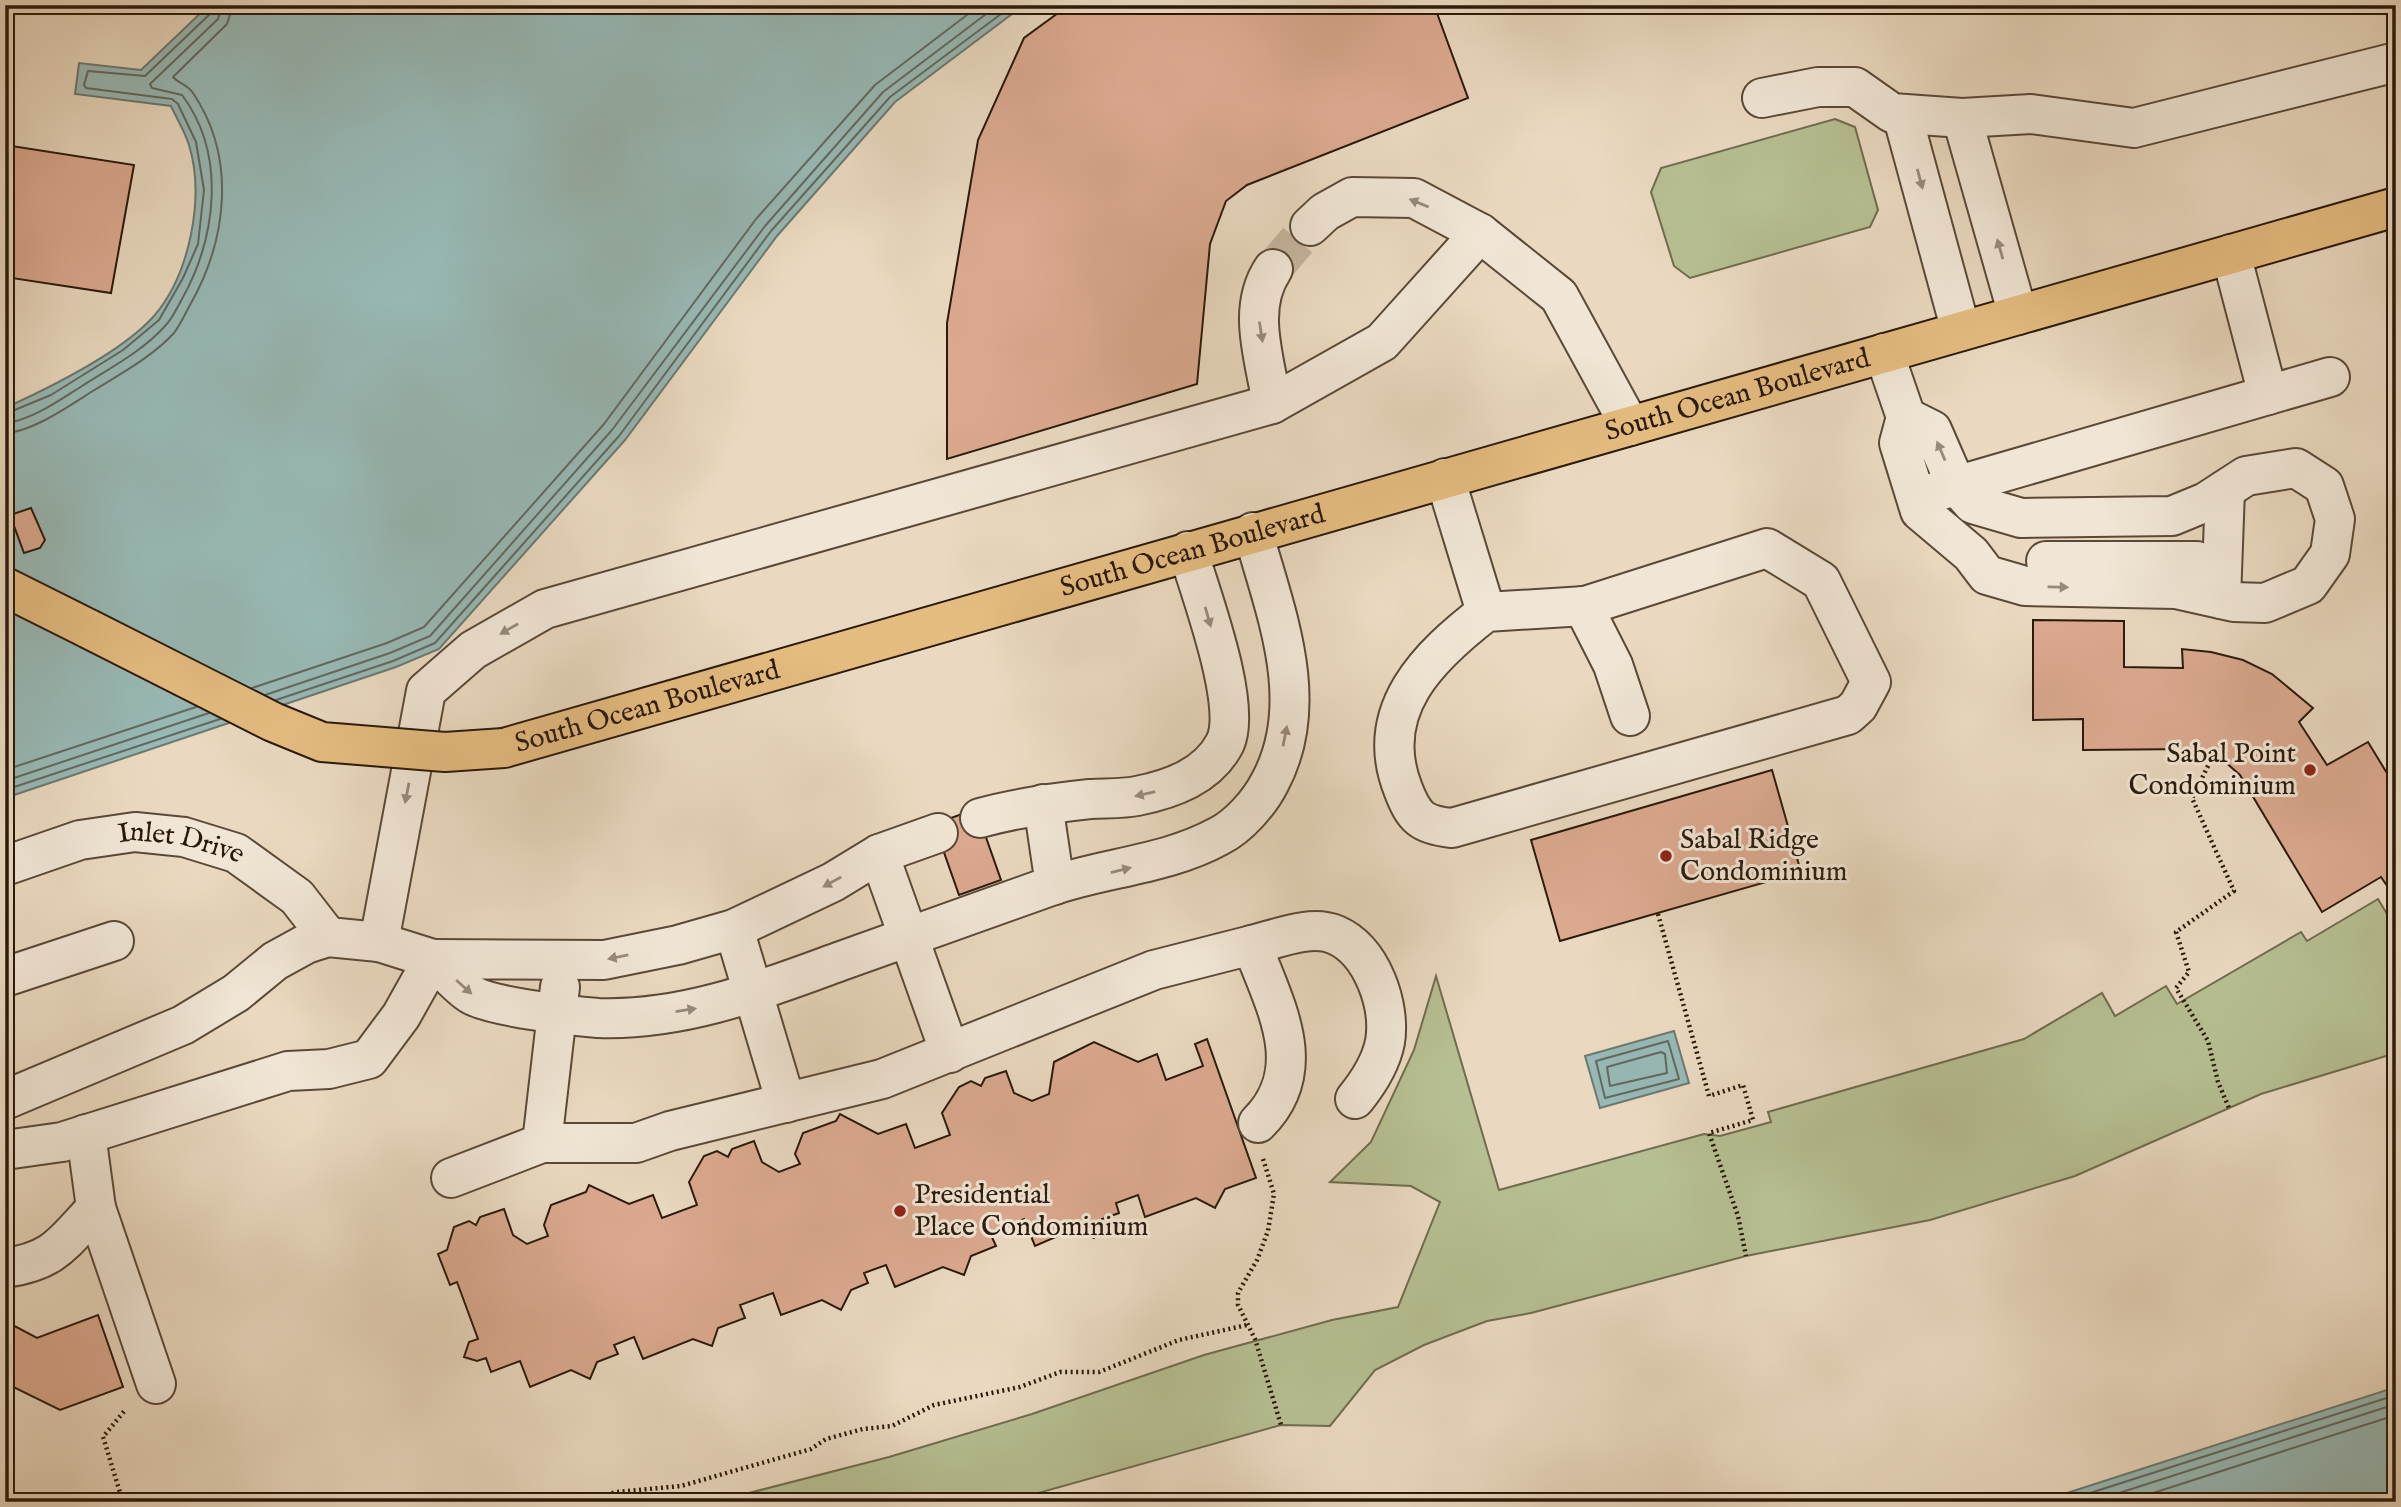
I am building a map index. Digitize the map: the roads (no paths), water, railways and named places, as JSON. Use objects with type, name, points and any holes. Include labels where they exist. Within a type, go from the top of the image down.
[{"type":"main road","name":"South Ocean Boulevard","points":[[5,587],[273,722],[322,742],[445,752],[504,748],[2396,207]]},
{"type":"lane","points":[[1762,98],[1818,87],[1855,87],[1892,113],[1962,118],[2031,114],[2134,128],[2396,62]]},
{"type":"lane","points":[[1902,114],[1961,331]]},
{"type":"lane","points":[[1962,118],[2018,315]]},
{"type":"lane","points":[[1310,226],[1325,212],[1352,197],[1414,198],[1480,233],[1559,296],[1630,426]]},
{"type":"lane","points":[[379,942],[426,691],[473,650],[545,609],[1272,404],[1382,342],[1480,233]]},
{"type":"lane","points":[[2231,254],[2268,395]]},
{"type":"lane","points":[[1272,404],[1256,307],[1261,285],[1273,269]]},
{"type":"lane","points":[[1884,353],[1906,417],[1899,443],[1920,511],[1972,554],[1987,575],[2025,586],[2184,551]]},
{"type":"lane","points":[[1917,499],[1964,495],[2330,377]]},
{"type":"lane","points":[[1906,417],[1932,430],[1964,495],[2021,518],[2184,551],[2221,599],[2265,603],[2308,585],[2330,554],[2334,519],[2324,486],[2296,468],[2246,476],[2206,502],[2184,551]]},
{"type":"lane","points":[[1445,478],[1486,612]]},
{"type":"lane","points":[[2221,599],[2225,490]]},
{"type":"lane","points":[[433,959],[472,995],[556,1013],[599,1018],[659,1014],[720,1004],[1055,885],[1180,854],[1222,835],[1251,810],[1271,782],[1284,745],[1292,698],[1284,644],[1253,532]]},
{"type":"lane","points":[[1767,548],[1821,581],[1871,682],[1858,706],[1847,715],[1452,828],[1429,825],[1411,810],[1398,777],[1394,732],[1407,692],[1439,650],[1486,612],[1583,606],[1767,548]]},
{"type":"lane","points":[[980,818],[1043,804],[1136,796],[1171,787],[1203,772],[1226,741],[1229,709],[1222,665],[1188,551]]},
{"type":"lane","points":[[1583,606],[1613,665],[1630,716]]},
{"type":"lane","points":[[1043,804],[1055,885]]},
{"type":"lane","name":"Inlet Drive","points":[[5,866],[94,838],[135,832],[184,837],[236,853],[297,897],[328,937]]},
{"type":"lane","points":[[5,1100],[183,1025],[236,993],[275,961],[328,937],[379,942],[433,959],[604,960],[678,946],[734,929],[833,882],[879,854],[938,833]]},
{"type":"lane","points":[[879,854],[950,1052]]},
{"type":"lane","points":[[734,929],[786,1103]]},
{"type":"lane","points":[[451,1178],[542,1143],[636,1143],[670,1131],[882,1079],[1154,970],[1314,930],[1336,935],[1360,954],[1375,978],[1385,1012],[1385,1042],[1367,1084],[1355,1098]]},
{"type":"lane","points":[[5,977],[114,941]]},
{"type":"lane","points":[[1252,945],[1272,998],[1287,1059],[1285,1084],[1275,1106],[1258,1123]]},
{"type":"lane","points":[[5,1150],[62,1142],[288,1071],[329,1069],[369,1059],[401,1016],[433,959]]},
{"type":"lane","points":[[542,1143],[563,961]]},
{"type":"lane","points":[[86,1133],[96,1208],[156,1384]]},
{"type":"lane","points":[[5,1268],[36,1264],[57,1250],[96,1208]]},
{"type":"water","points":[[209,5],[1024,5],[895,102],[777,236],[625,440],[439,649],[396,667],[5,798],[5,408],[63,380],[104,356],[154,316],[177,279],[191,234],[194,211],[194,166],[189,145],[171,106],[75,94],[79,63],[141,70]]},
{"type":"water","points":[[1674,1031],[1689,1083],[1600,1108],[1585,1056]]},
{"type":"water","points":[[2396,1387],[2396,1502],[2039,1502]]},
{"type":"tunnel","points":[[1273,269],[1310,226]]},
{"type":"place","name":"Sabal Point Condominium","points":[[2310,770]]},
{"type":"place","name":"Sabal Ridge Condominium","points":[[1666,856]]},
{"type":"place","name":"Presidential Place Condominium","points":[[900,1211]]}]
